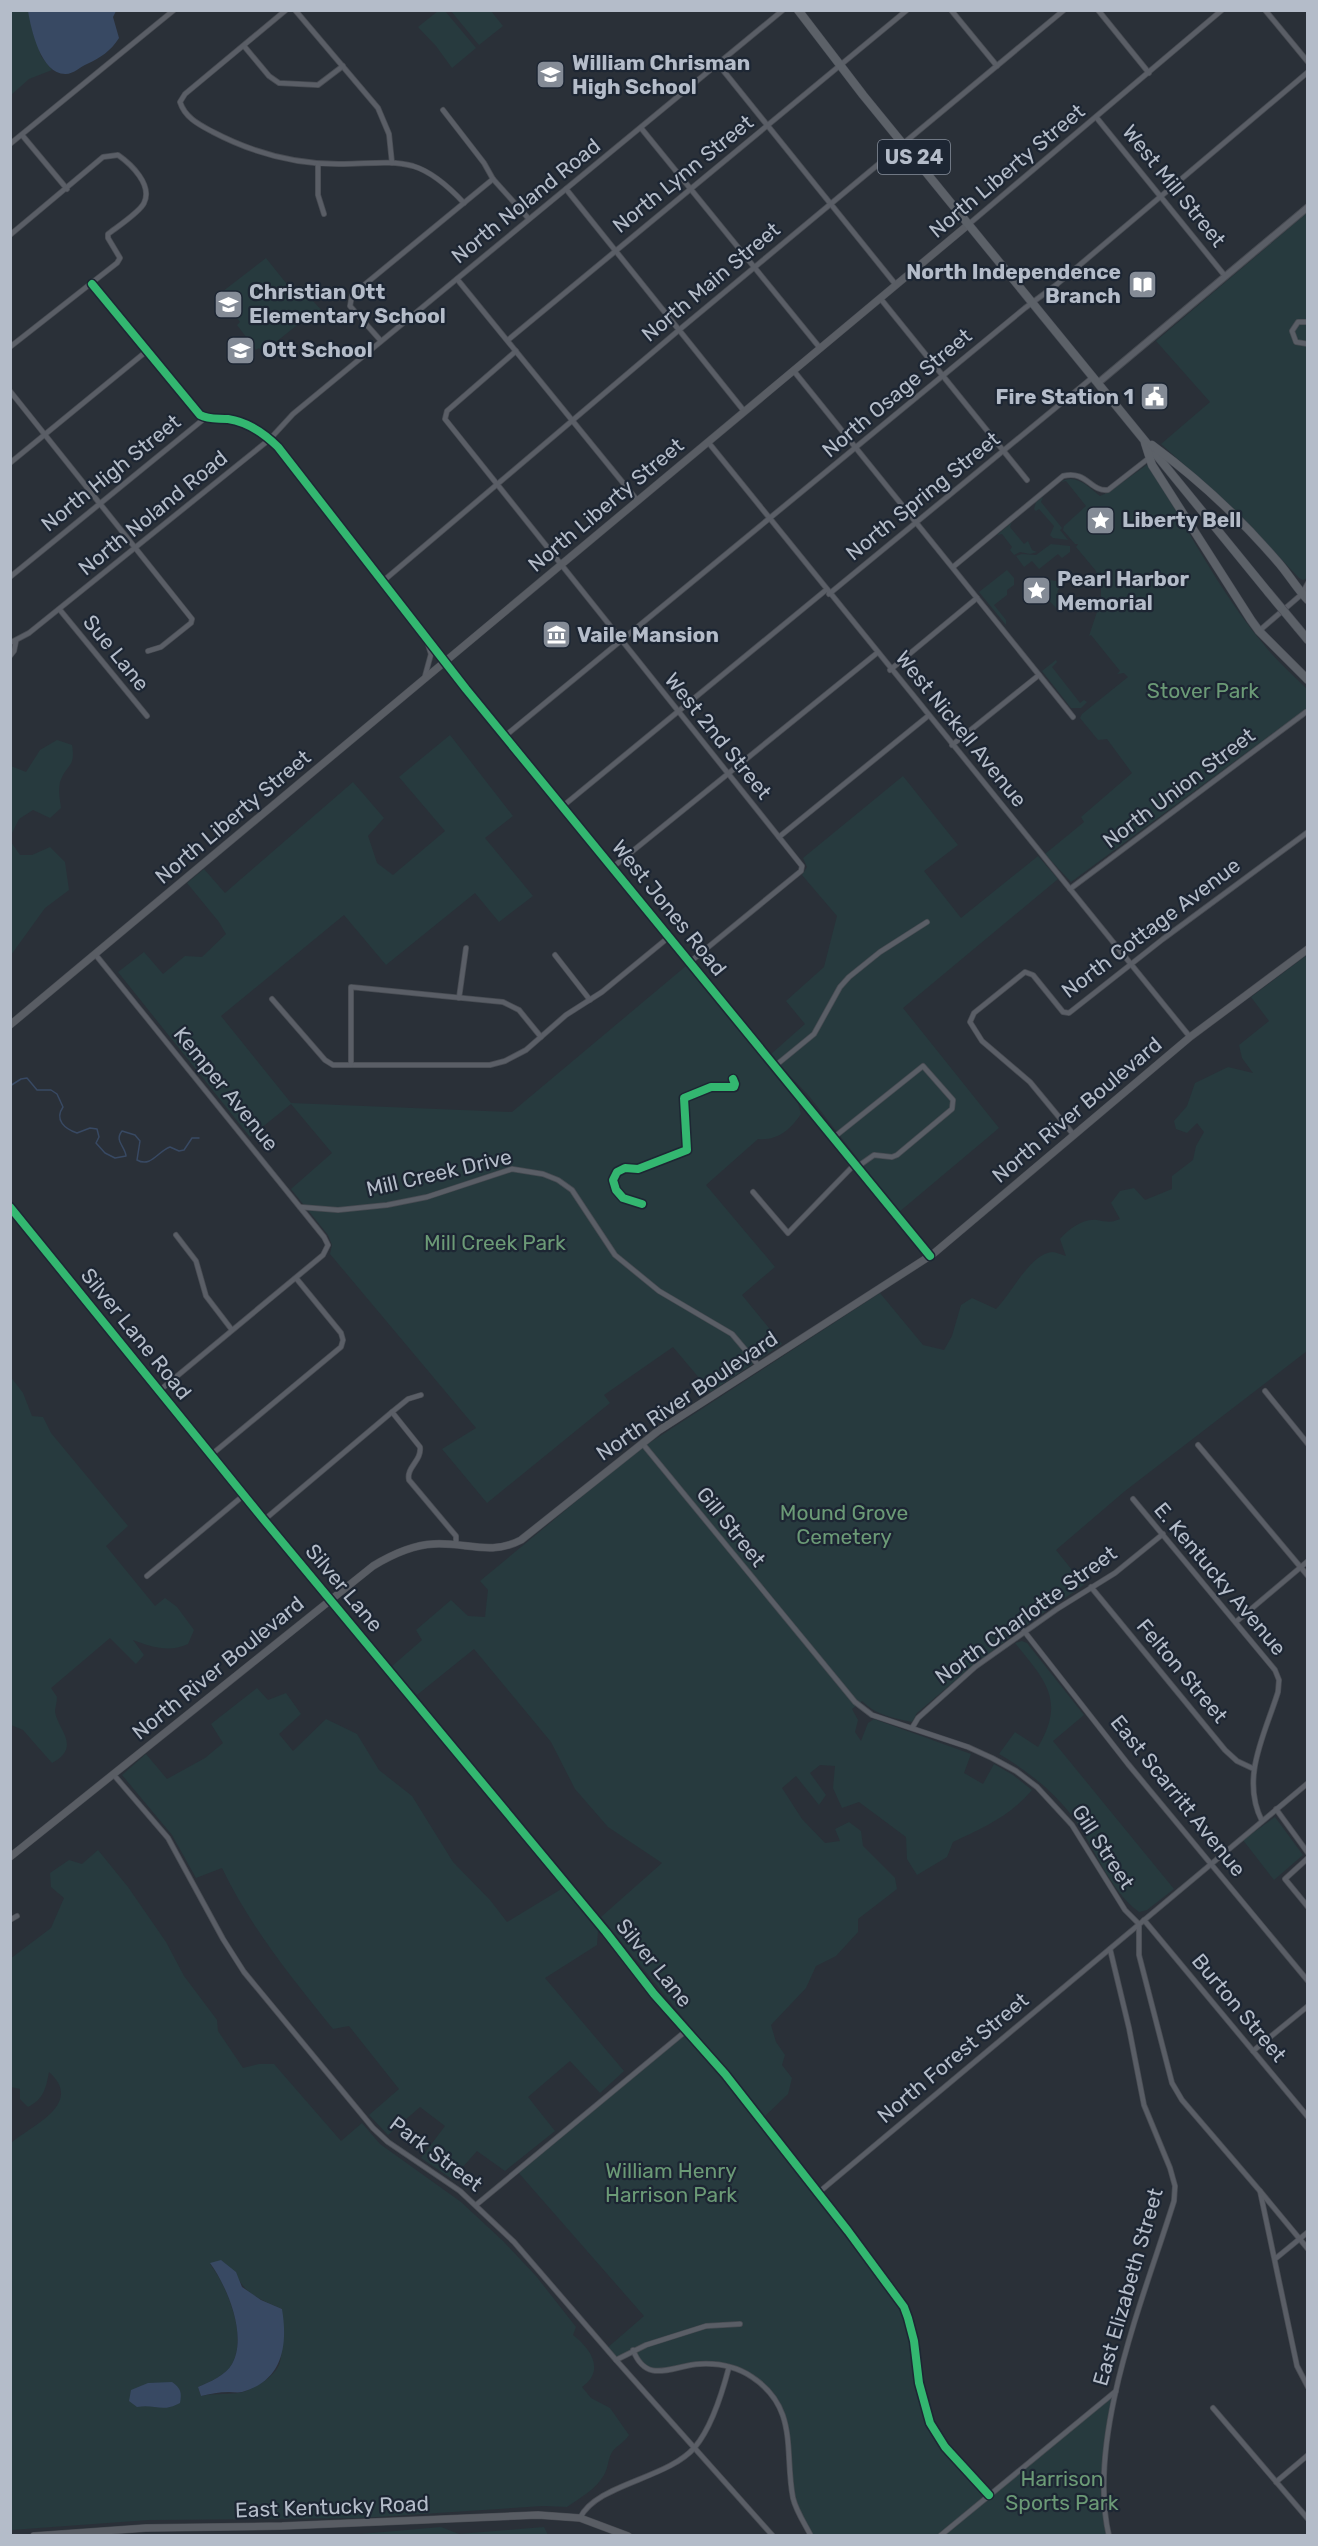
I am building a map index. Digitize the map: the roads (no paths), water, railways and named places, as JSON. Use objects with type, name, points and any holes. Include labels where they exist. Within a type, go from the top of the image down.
[{"type":"main road","name":"US 24","points":[[798,10],[840,66],[1308,640]]},
{"type":"main road","name":"North Liberty Street","points":[[10,1026],[969,224]]},
{"type":"main road","points":[[1144,439],[1149,458],[1259,631],[1308,680]]},
{"type":"main road","points":[[1144,439],[1212,494],[1276,560],[1306,595]]},
{"type":"main road","name":"North River Boulevard","points":[[10,1857],[373,1566],[400,1552],[432,1544],[491,1549],[501,1548],[521,1540],[642,1442],[930,1256],[1190,1037],[1308,949]]},
{"type":"main road","name":"East Kentucky Road","points":[[34,2535],[146,2528],[282,2526],[538,2515],[580,2518],[628,2535]]},
{"type":"street","points":[[10,144],[174,10]]},
{"type":"street","points":[[286,10],[185,94],[180,102],[182,109],[195,122],[232,142],[271,157],[318,164],[392,163],[413,166],[429,173],[450,188],[464,203]]},
{"type":"street","points":[[295,10],[378,108],[390,141],[392,163]]},
{"type":"street","name":"North Noland Road","points":[[13,642],[60,610],[270,439],[293,414],[783,10]]},
{"type":"street","name":"North Lynn Street","points":[[508,340],[907,10]]},
{"type":"street","points":[[951,10],[997,66]]},
{"type":"street","name":"North Main Street","points":[[382,582],[754,267],[1064,10]]},
{"type":"street","points":[[1098,10],[1149,73]]},
{"type":"street","name":"North Liberty Street","points":[[969,224],[1222,10]]},
{"type":"street","points":[[1265,10],[1308,62]]},
{"type":"street","points":[[244,46],[269,76],[279,83],[318,85],[343,66]]},
{"type":"street","points":[[718,64],[896,285]]},
{"type":"street","name":"North Osage Street","points":[[505,736],[1033,303],[1308,72]]},
{"type":"street","points":[[443,110],[484,163],[493,180],[529,219]]},
{"type":"street","name":"West Mill Street","points":[[1096,117],[1225,276]]},
{"type":"street","points":[[641,128],[820,348]]},
{"type":"street","points":[[22,135],[67,189]]},
{"type":"street","points":[[10,235],[67,189],[97,161],[110,155],[118,155],[136,172],[142,182],[146,199],[143,206],[108,234],[120,258],[117,263],[10,347]]},
{"type":"street","points":[[318,164],[318,195],[324,214]]},
{"type":"street","points":[[381,341],[350,306],[352,295],[493,180]]},
{"type":"street","points":[[566,189],[744,411]]},
{"type":"street","name":"North Spring Street","points":[[563,806],[827,592],[1096,380],[1308,207]]},
{"type":"street","points":[[457,279],[637,500]]},
{"type":"street","points":[[92,284],[148,350],[194,410],[205,418],[242,422],[270,439]]},
{"type":"street","points":[[880,298],[1028,480]]},
{"type":"street","points":[[1308,322],[1298,322],[1292,332],[1296,342],[1308,344]]},
{"type":"street","points":[[10,463],[148,350]]},
{"type":"street","name":"West 2nd Street","points":[[516,351],[447,411],[446,419],[678,713],[800,863],[801,868],[690,962]]},
{"type":"street","points":[[794,370],[1073,717]]},
{"type":"street","points":[[10,391],[192,619],[161,646],[148,651]]},
{"type":"street","name":"North High Street","points":[[10,577],[205,418]]},
{"type":"street","name":"West Jones Road","points":[[270,439],[444,662],[930,1256]]},
{"type":"street","name":"West Nickell Avenue","points":[[708,442],[890,670],[1190,1037]]},
{"type":"street","points":[[953,567],[1063,476],[1072,474],[1082,476],[1105,491],[1129,476],[1149,458]]},
{"type":"street","points":[[1259,631],[1306,595],[1308,583]]},
{"type":"street","points":[[890,670],[977,598]]},
{"type":"street","name":"Sue Lane","points":[[60,610],[147,716]]},
{"type":"street","points":[[425,677],[431,654],[427,638]]},
{"type":"street","points":[[10,656],[15,651],[13,642]]},
{"type":"street","points":[[613,867],[729,776],[877,653]]},
{"type":"street","points":[[952,745],[1039,675]]},
{"type":"street","name":"North Union Street","points":[[1070,889],[1306,712]]},
{"type":"street","points":[[779,837],[928,716]]},
{"type":"street","name":"North Cottage Avenue","points":[[1073,1134],[1030,1082],[982,1041],[970,1022],[974,1013],[1025,972],[1033,975],[1067,1014],[1308,832]]},
{"type":"street","points":[[775,1066],[814,1034],[840,987],[849,977],[880,952],[927,922]]},
{"type":"street","points":[[272,999],[325,1060],[333,1065],[490,1065],[516,1056],[566,1015],[591,1000],[669,937]]},
{"type":"street","points":[[459,998],[466,948]]},
{"type":"street","name":"Kemper Avenue","points":[[95,954],[324,1237],[327,1247],[324,1256],[296,1278]]},
{"type":"street","points":[[555,955],[591,1000]]},
{"type":"street","points":[[351,1065],[351,987],[510,1004],[519,1010],[542,1037]]},
{"type":"street","points":[[753,1192],[788,1233],[856,1166],[874,1155],[892,1157],[897,1155],[952,1109],[953,1100],[923,1066],[833,1138]]},
{"type":"street","name":"Mill Creek Drive","points":[[300,1207],[338,1210],[387,1205],[427,1197],[512,1169],[543,1173],[572,1190],[615,1255],[659,1291],[732,1334],[759,1366]]},
{"type":"street","name":"Silver Lane Road","points":[[10,1207],[234,1483]]},
{"type":"street","points":[[176,1235],[196,1261],[206,1296],[232,1330]]},
{"type":"street","points":[[159,1391],[296,1278],[341,1333],[343,1340],[341,1347],[212,1455]]},
{"type":"street","points":[[1264,1390],[1308,1444]]},
{"type":"street","points":[[264,1520],[408,1399],[421,1395]]},
{"type":"street","points":[[392,1412],[420,1447],[419,1458],[409,1472],[409,1480],[456,1536],[456,1545]]},
{"type":"street","name":"Gill Street","points":[[642,1442],[855,1702],[872,1715],[992,1758],[1016,1771],[1037,1787],[1072,1825],[1125,1910],[1139,1924]]},
{"type":"street","points":[[1198,1445],[1308,1576]]},
{"type":"street","name":"Silver Lane","points":[[234,1483],[599,1924],[654,1994],[725,2074],[904,2307],[914,2341],[919,2383],[930,2423],[945,2447],[989,2495]]},
{"type":"street","points":[[147,1576],[244,1495]]},
{"type":"street","name":"E. Kentucky Avenue","points":[[1133,1499],[1237,1621],[1275,1670],[1279,1682],[1278,1692],[1254,1769]]},
{"type":"street","name":"North Charlotte Street","points":[[912,1728],[918,1718],[975,1667],[1024,1631],[1114,1573],[1163,1534]]},
{"type":"street","points":[[1237,1621],[1308,1561]]},
{"type":"street","name":"Felton Street","points":[[1090,1587],[1225,1750],[1237,1761],[1254,1769]]},
{"type":"street","name":"East Scarritt Avenue","points":[[1024,1631],[1128,1764],[1308,1982]]},
{"type":"street","points":[[1254,1769],[1253,1799],[1262,1821]]},
{"type":"street","name":"Park Street","points":[[112,1774],[168,1838],[223,1939],[244,1972],[346,2096],[388,2142],[460,2191],[514,2242],[772,2535]]},
{"type":"street","points":[[1144,1920],[1308,1783]]},
{"type":"street","points":[[1276,1809],[1308,1853]]},
{"type":"street","points":[[1308,1858],[1285,1877],[1308,1907]]},
{"type":"street","points":[[10,1920],[16,1916]]},
{"type":"street","name":"North Forest Street","points":[[818,2193],[1144,1920]]},
{"type":"street","name":"Burton Street","points":[[1144,1920],[1308,2117]]},
{"type":"street","points":[[1139,1924],[1139,1955],[1172,2083],[1182,2100],[1308,2249]]},
{"type":"street","name":"East Elizabeth Street","points":[[1109,2535],[1105,2478],[1109,2422],[1116,2391],[1174,2201],[1175,2186],[1170,2168],[1143,2105],[1129,2028],[1110,1949]]},
{"type":"street","points":[[1253,2051],[1308,2006]]},
{"type":"street","points":[[476,2205],[687,2030]]},
{"type":"street","points":[[1260,2191],[1297,2366],[1308,2387]]},
{"type":"street","points":[[1275,2259],[1308,2232]]},
{"type":"street","points":[[616,2360],[633,2350],[706,2326],[740,2324]]},
{"type":"street","points":[[633,2350],[641,2366],[650,2371],[660,2372],[701,2364],[729,2367],[751,2376],[776,2399],[786,2423],[794,2499],[811,2535]]},
{"type":"street","points":[[580,2518],[589,2504],[670,2465],[694,2448],[703,2434],[729,2367]]},
{"type":"street","points":[[940,2535],[1116,2391]]},
{"type":"street","points":[[1213,2408],[1308,2519]]},
{"type":"street","points":[[1276,2482],[1308,2455]]},
{"type":"water","points":[[28,11],[116,11],[113,17],[119,38],[109,50],[71,73],[57,72],[50,67],[39,50]]},
{"type":"water","points":[[221,2260],[236,2272],[242,2287],[261,2300],[282,2309],[283,2348],[274,2370],[256,2387],[240,2392],[222,2392],[201,2396],[198,2387],[222,2375],[232,2364],[238,2340],[237,2326],[229,2298],[210,2263]]},
{"type":"water","points":[[172,2382],[181,2394],[180,2403],[174,2406],[137,2407],[129,2401],[131,2390],[148,2383]]},
{"type":"waterway","points":[[10,1086],[27,1078],[37,1090],[51,1090],[57,1094],[63,1107],[60,1116],[62,1123],[77,1133],[90,1128],[97,1129],[99,1137],[96,1143],[105,1153],[115,1158],[126,1156],[119,1141],[122,1131],[135,1135],[140,1141],[137,1160],[142,1162],[150,1160],[170,1147],[179,1151],[184,1150],[192,1138],[199,1138]]},
{"type":"place","name":"William Chrisman High School","points":[[551,75]]},
{"type":"place","name":"North Independence Branch","points":[[1142,284]]},
{"type":"place","name":"Christian Ott Elementary School","points":[[228,304]]},
{"type":"place","name":"Ott School","points":[[241,350]]},
{"type":"place","name":"Fire Station 1","points":[[1155,397]]},
{"type":"place","name":"Liberty Bell","points":[[1101,520]]},
{"type":"place","name":"Pearl Harbor Memorial","points":[[1036,591]]},
{"type":"place","name":"Vaile Mansion","points":[[556,635]]},
{"type":"park label","name":"Stover Park","points":[[1203,691]]},
{"type":"park label","name":"Mill Creek Park","points":[[495,1243]]},
{"type":"park label","name":"Mound Grove Cemetery","points":[[844,1525]]},
{"type":"park label","name":"William Henry Harrison Park","points":[[671,2183]]},
{"type":"park label","name":"Harrison Sports Park","points":[[1062,2491]]}]
